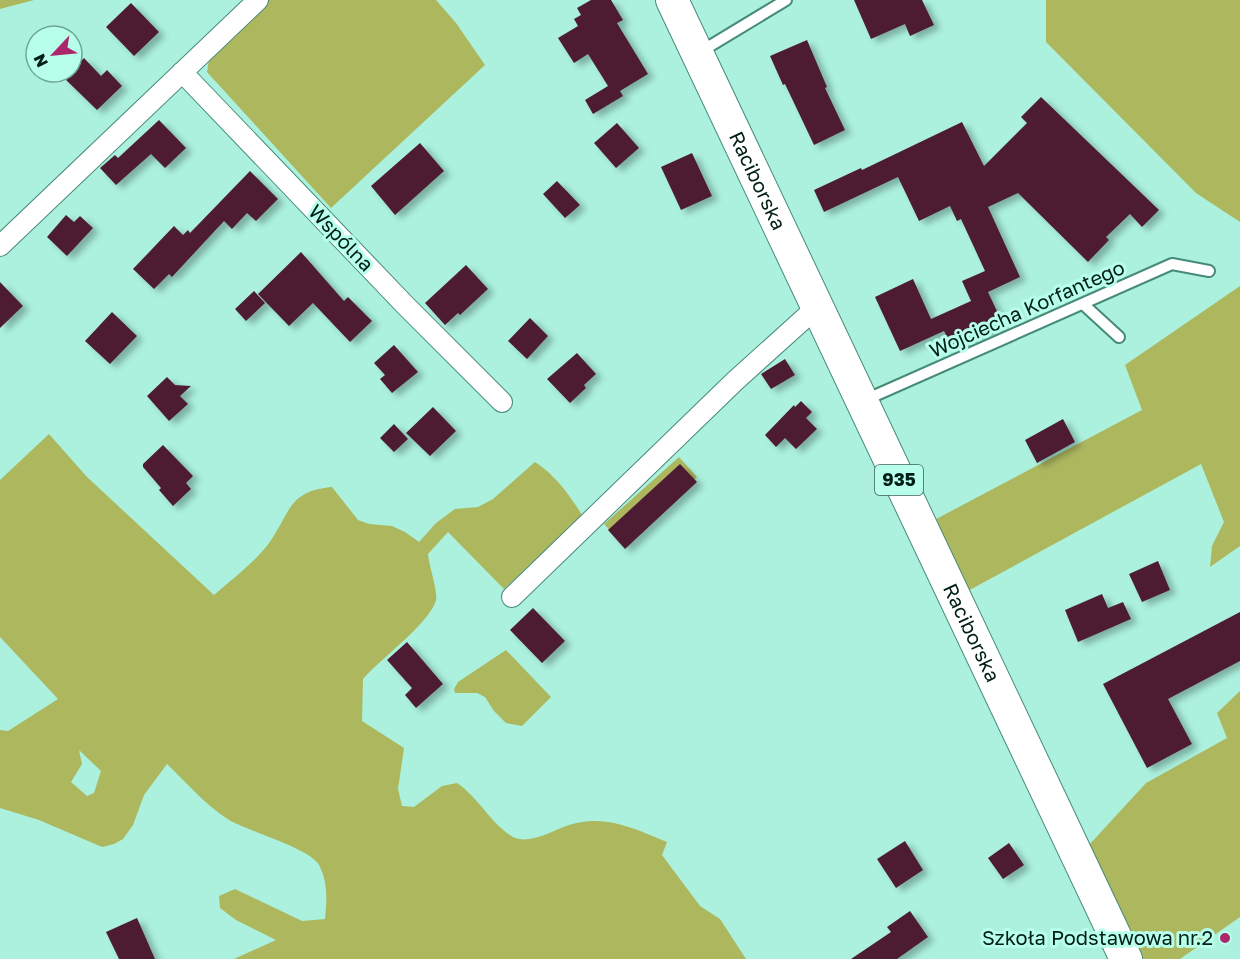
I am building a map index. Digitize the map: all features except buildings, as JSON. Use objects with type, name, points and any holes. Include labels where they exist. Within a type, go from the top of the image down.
[{"type":"main road","name":"Raciborska","points":[[672,0],[1126,959]]},
{"type":"street","points":[[0,246],[258,0]]},
{"type":"street","name":"Wspólna","points":[[182,72],[406,306],[502,402]]},
{"type":"street","points":[[512,597],[735,381],[817,307]]},
{"type":"lane","points":[[697,54],[786,0]]},
{"type":"lane","name":"Wojciecha Korfantego","points":[[862,402],[1172,264],[1209,272]]},
{"type":"lane","points":[[1083,304],[1119,337]]},
{"type":"green space","points":[[0,0],[34,0],[0,9]]},
{"type":"green space","points":[[268,0],[436,0],[456,23],[485,65],[331,208],[207,72],[210,54]]},
{"type":"green space","points":[[1046,0],[1240,0],[1240,222],[1196,193],[1046,42]]},
{"type":"green space","points":[[1240,286],[1240,546],[1210,567],[1212,546],[1224,522],[1201,464],[955,598],[921,527],[1142,410],[1125,365]]},
{"type":"green space","points":[[49,434],[87,477],[214,595],[264,550],[292,505],[307,493],[332,487],[358,520],[369,524],[392,526],[419,542],[436,523],[455,509],[478,507],[493,499],[535,462],[561,486],[582,515],[504,589],[448,532],[428,554],[436,596],[432,609],[415,630],[363,679],[362,721],[404,748],[398,789],[402,806],[414,807],[442,786],[457,783],[505,832],[519,839],[533,838],[580,822],[593,821],[618,824],[667,842],[662,855],[700,906],[720,919],[746,959],[234,959],[276,940],[236,920],[220,908],[219,896],[235,889],[302,921],[325,919],[325,885],[322,871],[314,859],[229,820],[204,801],[167,764],[144,795],[133,825],[123,839],[114,844],[102,847],[39,820],[0,808],[0,730],[8,731],[58,699],[0,637],[0,480]],"holes":[[[79,750],[101,771],[94,793],[87,796],[71,782],[82,764]]]},
{"type":"green space","points":[[679,457],[697,477],[623,545],[604,524]]},
{"type":"green space","points":[[506,650],[551,697],[522,726],[506,723],[485,697],[477,693],[455,693],[454,689],[458,682]]},
{"type":"green space","points":[[1240,691],[1240,917],[1180,959],[1126,959],[1078,857],[1146,783],[1227,738],[1217,713]]},
{"type":"place","name":"Szkoła Podstawowa nr.2","points":[[1225,938]]}]
